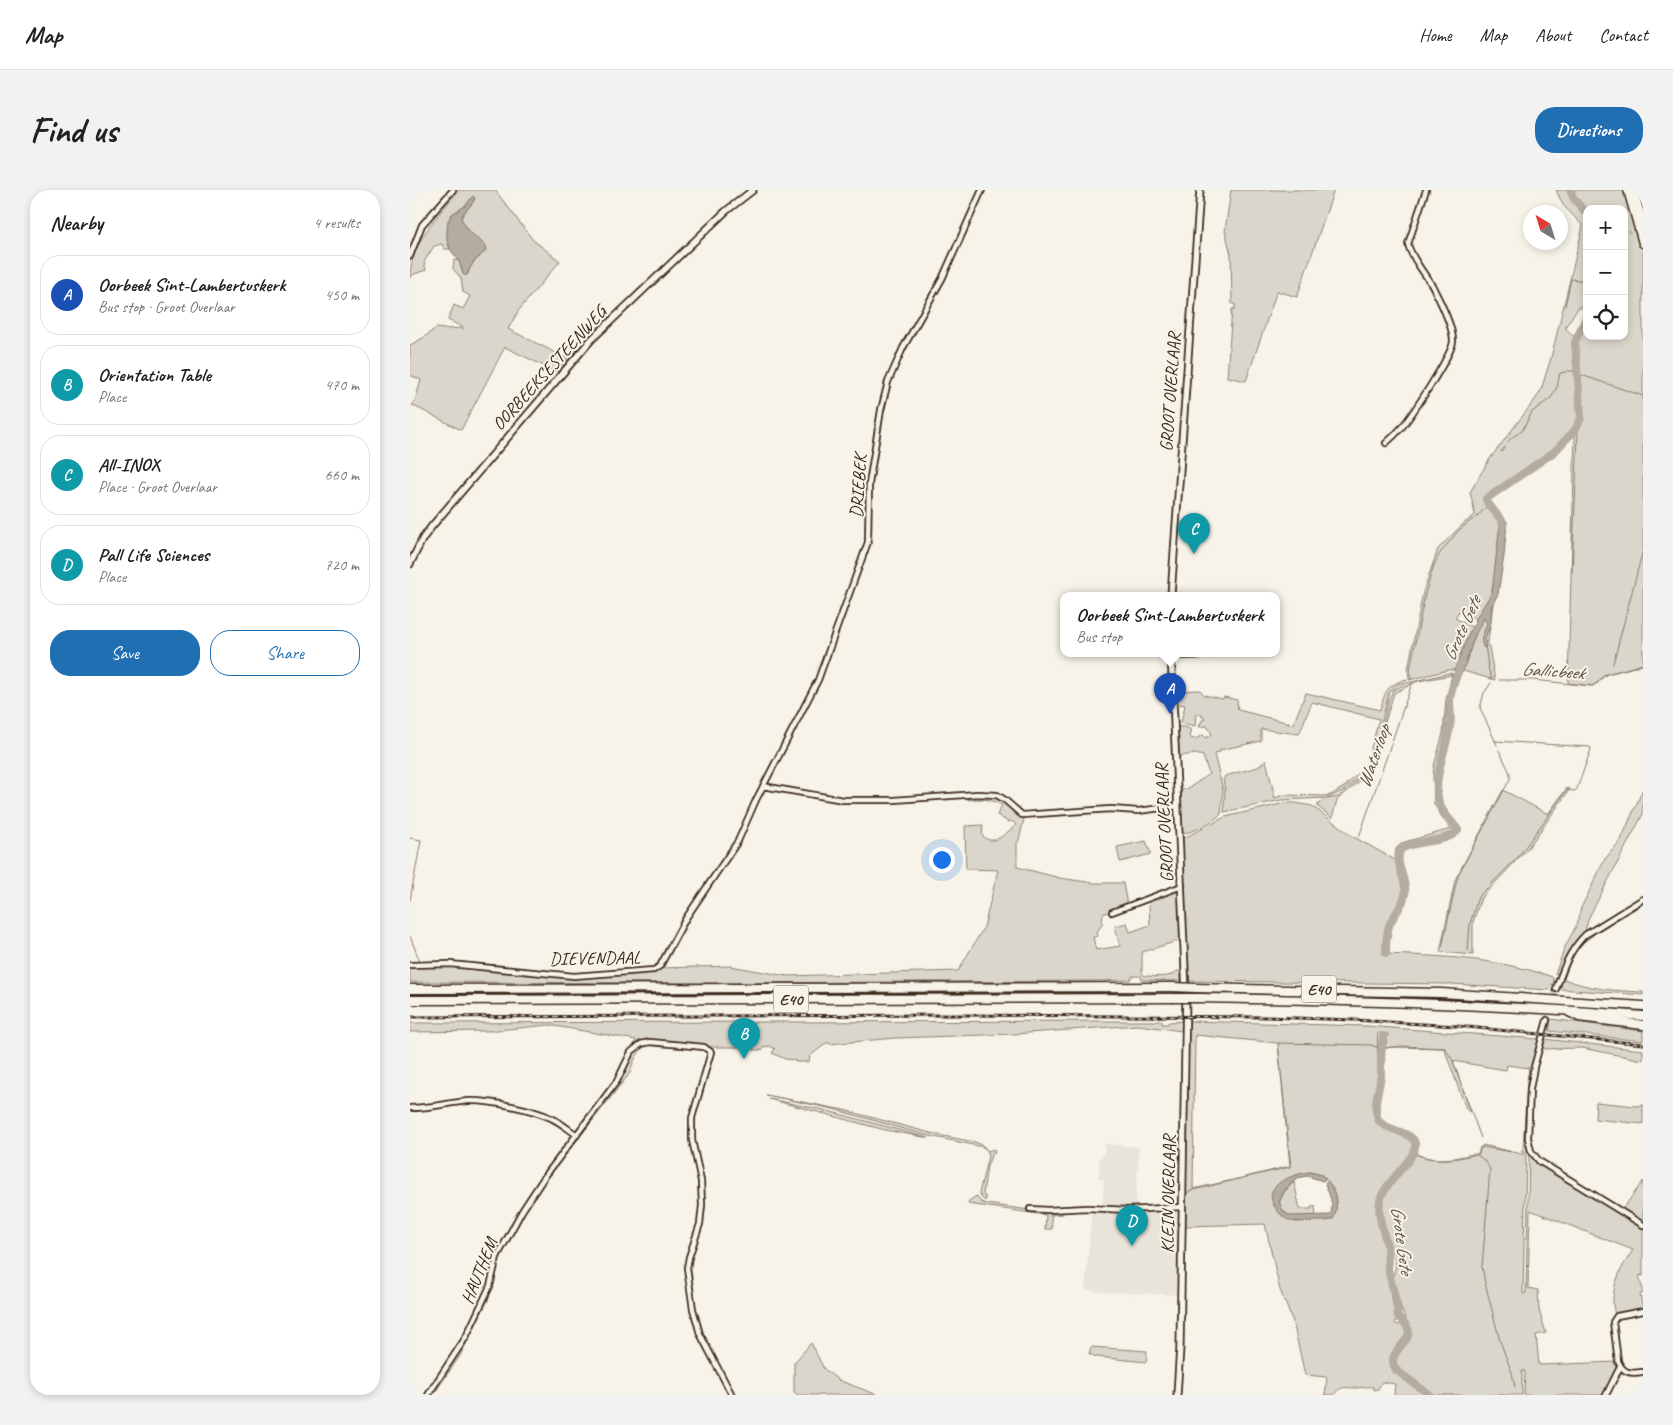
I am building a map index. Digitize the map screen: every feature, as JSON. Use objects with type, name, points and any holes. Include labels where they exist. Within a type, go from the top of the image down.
[{"type":"highway","points":[[1633,190],[1643,224]]},
{"type":"highway","points":[[1627,193],[1643,243]]},
{"type":"highway","name":"E40","points":[[410,989],[1196,988],[1441,993],[1643,1006]]},
{"type":"highway","name":"E40","points":[[410,1000],[1197,998],[1436,1003],[1643,1016]]},
{"type":"highway","points":[[1563,1010],[1579,1017],[1642,1025]]},
{"type":"main road","name":"OORBEEKSESTEENWEG","points":[[410,564],[423,538],[432,526],[580,352],[720,218],[753,190]]},
{"type":"main road","name":"GROOT OVERLAAR","points":[[1171,592],[1200,190]]},
{"type":"main road","name":"GROOT OVERLAAR","points":[[1171,657],[1186,993]]},
{"type":"main road","name":"KLEIN OVERLAAR","points":[[1177,1395],[1180,1347],[1186,993]]},
{"type":"street","points":[[410,256],[422,225],[453,190]]},
{"type":"street","name":"DRIEBEK","points":[[763,786],[818,680],[865,552],[869,534],[869,484],[881,410],[888,382],[903,348],[942,278],[982,190]]},
{"type":"street","points":[[1386,443],[1403,426],[1413,412],[1452,347],[1452,334],[1442,307],[1433,288],[1409,249],[1409,238],[1426,190]]},
{"type":"street","points":[[763,786],[843,800],[894,800],[988,794],[1000,796],[1022,816],[1111,809],[1138,811],[1178,806]]},
{"type":"street","name":"DIEVENDAAL","points":[[410,965],[442,964],[574,976],[654,970],[660,966],[686,918],[738,841],[763,786]]},
{"type":"street","points":[[1112,912],[1182,886]]},
{"type":"street","points":[[1556,989],[1565,962],[1573,948],[1585,935],[1643,899]]},
{"type":"street","points":[[1547,1020],[1530,1089],[1528,1138],[1531,1151],[1539,1161],[1643,1225]]},
{"type":"street","name":"HAUTHEM","points":[[428,1395],[466,1337],[490,1286],[497,1257],[538,1186],[617,1081],[631,1052],[641,1044],[650,1042],[706,1047],[710,1052],[694,1106],[691,1130],[702,1190],[702,1214],[687,1268],[693,1309],[700,1334],[732,1395]]},
{"type":"street","points":[[410,1108],[466,1101],[485,1101],[541,1114],[552,1118],[577,1134]]},
{"type":"street","points":[[1030,1209],[1087,1208],[1128,1210],[1182,1207]]},
{"type":"street","points":[[1642,1372],[1629,1373],[1620,1367],[1613,1322],[1617,1316],[1643,1311]]},
{"type":"street","points":[[1606,1395],[1620,1367]]},
{"type":"shaded area","points":[[459,190],[495,190],[533,240],[560,261],[519,310],[508,329],[568,359],[556,372],[505,347],[461,430],[412,405],[421,380],[410,375],[410,345],[436,328],[464,328],[448,320],[454,305],[463,309],[470,296],[463,292],[461,278],[453,269],[454,260],[459,261],[463,274],[468,274],[472,264],[480,257],[470,232],[461,219],[475,198],[473,197],[465,206],[452,214],[448,221],[447,240],[450,249],[444,249],[442,244],[434,246],[424,262],[426,270],[414,274],[410,278],[411,265],[420,242],[434,220]]},
{"type":"shaded area","points":[[1231,190],[1334,190],[1297,297],[1277,291],[1246,381],[1227,377],[1232,309],[1235,309],[1235,304],[1232,304],[1231,254],[1225,231]]},
{"type":"shaded area","points":[[1556,190],[1567,190],[1574,203],[1583,213],[1583,226],[1568,210],[1568,205],[1563,205]]},
{"type":"shaded area","points":[[1571,190],[1623,190],[1628,205],[1583,205]]},
{"type":"shaded area","points":[[473,196],[475,198],[474,201],[461,219],[470,232],[485,245],[486,251],[474,261],[466,276],[463,274],[459,261],[450,249],[447,231],[448,221],[452,214],[465,206]]},
{"type":"shaded area","points":[[1628,205],[1643,250],[1643,664],[1607,674],[1593,686],[1568,683],[1575,434],[1583,417],[1577,343],[1583,330],[1583,340],[1628,340]]},
{"type":"shaded area","points":[[1583,226],[1583,303],[1566,326],[1566,329],[1575,337],[1572,342],[1578,419],[1573,429],[1555,448],[1510,481],[1484,496],[1484,502],[1501,522],[1496,575],[1489,599],[1476,619],[1459,611],[1455,618],[1472,627],[1455,670],[1409,680],[1408,669],[1423,592],[1438,549],[1475,515],[1470,492],[1489,460],[1537,397],[1551,358]]},
{"type":"shaded area","points":[[1502,515],[1507,522],[1504,556],[1498,594],[1491,607],[1491,623],[1485,638],[1486,647],[1484,648],[1482,644],[1482,636],[1487,624],[1484,618],[1475,635],[1462,673],[1454,671],[1475,620],[1492,592],[1500,523],[1497,519]]},
{"type":"shaded area","points":[[1493,604],[1488,642],[1495,680],[1463,671],[1477,629]]},
{"type":"shaded area","points":[[1449,673],[1453,674],[1448,695],[1445,731],[1436,778],[1435,796],[1438,807],[1455,829],[1449,834],[1402,845],[1395,857],[1396,849],[1401,843],[1451,829],[1434,804],[1433,777],[1443,733],[1446,699],[1452,675],[1418,681],[1394,693],[1371,768],[1360,781],[1337,800],[1332,818],[1317,806],[1322,800],[1338,797],[1366,773],[1378,744],[1393,690],[1407,683]]},
{"type":"shaded area","points":[[1406,679],[1407,681],[1397,685],[1389,692],[1369,764],[1357,779],[1341,792],[1328,798],[1282,800],[1224,812],[1225,789],[1223,780],[1225,776],[1258,767],[1266,760],[1275,798],[1284,795],[1331,795],[1344,787],[1365,767],[1379,719],[1312,702],[1299,734],[1261,729],[1261,741],[1220,750],[1220,752],[1214,754],[1223,790],[1221,814],[1202,826],[1182,833],[1181,790],[1189,788],[1209,774],[1203,756],[1195,754],[1179,756],[1178,727],[1186,727],[1191,730],[1189,735],[1192,739],[1203,735],[1206,738],[1212,734],[1207,726],[1199,727],[1205,718],[1201,714],[1196,714],[1195,726],[1181,723],[1185,705],[1177,704],[1177,691],[1200,690],[1204,695],[1237,700],[1238,710],[1293,724],[1306,693],[1380,710],[1387,690],[1394,684]]},
{"type":"shaded area","points":[[1567,788],[1570,789],[1528,848],[1481,898],[1473,922],[1473,955],[1440,952],[1455,880],[1503,790],[1548,814]]},
{"type":"shaded area","points":[[1643,789],[1643,814],[1589,917],[1585,931],[1643,895],[1643,897],[1580,937],[1568,953],[1559,973],[1555,974],[1565,947],[1576,926],[1581,908],[1605,859],[1621,840]]},
{"type":"shaded area","points":[[965,796],[996,796],[1024,819],[1017,843],[1017,867],[1060,878],[1093,883],[1123,883],[1127,905],[1103,914],[1102,924],[1097,932],[1098,936],[1093,937],[1096,950],[1120,946],[1115,926],[1127,923],[1130,932],[1150,925],[1149,905],[1152,899],[1178,888],[1181,940],[1142,952],[1142,973],[1145,976],[1162,976],[1181,971],[1181,981],[1142,980],[1141,976],[1132,976],[1130,980],[1093,981],[410,982],[410,966],[432,965],[563,976],[652,972],[661,968],[730,966],[787,976],[958,971],[984,927],[998,870],[966,869],[965,826],[983,825],[982,835],[986,839],[995,840],[1016,825],[1012,821],[1008,822],[997,815],[1002,805],[994,801],[968,800],[968,797]]},
{"type":"shaded area","points":[[1285,803],[1312,806],[1352,836],[1397,861],[1403,895],[1387,925],[1384,934],[1383,954],[1447,957],[1508,965],[1550,976],[1554,982],[1549,990],[1452,984],[1189,981],[1182,839],[1225,817]]},
{"type":"shaded area","points":[[1146,841],[1151,854],[1120,862],[1117,847]]},
{"type":"shaded area","points":[[1643,901],[1643,904],[1597,932],[1580,945],[1573,954],[1564,979],[1603,989],[1643,992],[1643,995],[1559,989],[1567,962],[1582,941]]},
{"type":"shaded area","points":[[1551,1019],[1643,1031],[1643,1041],[1549,1031]]},
{"type":"shaded area","points":[[1162,1021],[1162,1024],[1168,1024],[1169,1022],[1183,1021],[1182,1031],[1138,1025],[1014,1034],[895,1038],[829,1044],[828,1042],[810,1056],[809,1062],[795,1062],[795,1060],[785,1059],[772,1053],[775,1049],[770,1046],[763,1047],[763,1050],[753,1050],[753,1047],[711,1047],[652,1040],[642,1042],[633,1047],[636,1040],[549,1025],[487,1031],[410,1032],[410,1023]]},
{"type":"shaded area","points":[[1189,1021],[1366,1026],[1539,1039],[1527,1094],[1525,1124],[1528,1150],[1526,1152],[1521,1151],[1523,1149],[1527,1080],[1529,1068],[1507,1065],[1506,1070],[1453,1061],[1471,1112],[1465,1106],[1444,1048],[1403,1046],[1385,1048],[1388,1034],[1378,1033],[1379,1075],[1374,1102],[1375,1114],[1382,1127],[1405,1136],[1412,1142],[1413,1146],[1417,1147],[1415,1154],[1423,1157],[1447,1159],[1463,1157],[1479,1153],[1483,1145],[1526,1155],[1523,1294],[1526,1293],[1529,1156],[1532,1156],[1537,1162],[1643,1227],[1643,1276],[1640,1275],[1640,1277],[1643,1293],[1640,1294],[1643,1310],[1615,1315],[1613,1306],[1616,1281],[1633,1250],[1530,1210],[1528,1288],[1538,1290],[1539,1310],[1546,1333],[1536,1335],[1539,1365],[1616,1362],[1616,1372],[1604,1395],[1524,1395],[1525,1371],[1522,1371],[1522,1395],[1432,1395],[1426,1388],[1396,1369],[1394,1363],[1397,1355],[1407,1344],[1411,1334],[1392,1278],[1395,1260],[1391,1257],[1383,1220],[1379,1220],[1386,1271],[1397,1312],[1395,1323],[1397,1325],[1403,1324],[1407,1337],[1393,1352],[1392,1368],[1428,1395],[1394,1395],[1395,1384],[1382,1382],[1378,1389],[1373,1390],[1373,1387],[1344,1388],[1334,1395],[1325,1395],[1327,1377],[1305,1375],[1293,1322],[1280,1290],[1265,1224],[1185,1226]],"holes":[[[1195,1035],[1278,1043],[1291,1167],[1193,1189]],[[1310,1172],[1322,1175],[1333,1188],[1332,1220],[1295,1222],[1274,1206],[1272,1192],[1276,1187],[1284,1180]]]},
{"type":"shaded area","points":[[1544,1039],[1643,1050],[1643,1060],[1582,1048],[1541,1049]]},
{"type":"shaded area","points":[[647,1044],[636,1057],[630,1073],[575,1143],[573,1143],[626,1071],[631,1055],[637,1049]]},
{"type":"shaded area","points":[[766,1095],[844,1110],[938,1135],[975,1142],[982,1145],[988,1151],[983,1147],[925,1135],[833,1109]]},
{"type":"shaded area","points":[[769,1099],[824,1110],[929,1138],[885,1130]]},
{"type":"shaded area","points":[[1596,1102],[1643,1105],[1643,1124],[1595,1119]]},
{"type":"shaded area","points":[[1105,1144],[1139,1147],[1137,1208],[1102,1207],[1104,1179],[1099,1179],[1099,1158],[1104,1154]]},
{"type":"shaded area","points":[[994,1149],[995,1153],[992,1154],[987,1166],[983,1194],[986,1198],[985,1201],[979,1193],[988,1151]]},
{"type":"shaded area","points":[[1310,1172],[1322,1175],[1326,1179],[1323,1181],[1307,1176],[1297,1178],[1284,1191],[1279,1202],[1284,1212],[1291,1216],[1330,1215],[1332,1203],[1325,1184],[1328,1181],[1336,1199],[1334,1218],[1326,1221],[1291,1221],[1281,1215],[1275,1207],[1272,1193],[1280,1182],[1295,1175]]},
{"type":"shaded area","points":[[1643,1181],[1643,1223],[1622,1210]]},
{"type":"shaded area","points":[[1294,1182],[1300,1209],[1311,1209],[1312,1206],[1315,1206],[1316,1216],[1291,1216],[1284,1213],[1281,1209],[1280,1205],[1283,1195]]},
{"type":"shaded area","points":[[976,1196],[981,1202],[986,1204],[1044,1212],[1063,1211],[1063,1214],[1051,1215],[1052,1229],[1045,1229],[1046,1215],[968,1204]]},
{"type":"shaded area","points":[[1092,1209],[1127,1212],[1177,1211],[1179,1213],[1178,1295],[1085,1290]]},
{"type":"shaded area","points":[[488,1295],[490,1296],[460,1356],[433,1395],[430,1395],[459,1352]]},
{"type":"shaded area","points":[[811,1343],[824,1369],[838,1380],[878,1395],[798,1395],[794,1392],[794,1363]]},
{"type":"shaded area","points":[[1091,1347],[1147,1351],[1146,1362],[1097,1357],[1089,1354]]},
{"type":"waterway","name":"Grote Gete","points":[[1570,190],[1574,199],[1583,209]]},
{"type":"waterway","points":[[1565,306],[1571,279],[1583,280]]},
{"type":"waterway","name":"Grote Gete","points":[[1503,526],[1502,521],[1486,499],[1554,452],[1575,430],[1581,418],[1575,342],[1583,324]]},
{"type":"waterway","points":[[1568,371],[1577,371]]},
{"type":"waterway","points":[[1508,442],[1522,431],[1532,412],[1551,398],[1557,387],[1560,373],[1566,372]]},
{"type":"waterway","points":[[1578,374],[1643,396]]},
{"type":"waterway","points":[[1572,572],[1578,433],[1575,430]]},
{"type":"waterway","points":[[1501,452],[1505,447]]},
{"type":"waterway","points":[[1476,518],[1489,504]]},
{"type":"waterway","points":[[1411,679],[1410,669],[1425,594],[1434,565],[1440,553],[1459,530],[1473,519]]},
{"type":"waterway","points":[[1613,664],[1643,550]]},
{"type":"waterway","name":"Gallicbeek","points":[[1485,646],[1492,679]]},
{"type":"waterway","name":"Grote Gete","points":[[1386,953],[1389,926],[1405,895],[1405,883],[1399,860],[1401,849],[1447,837],[1458,830],[1440,806],[1437,785],[1440,765],[1451,724],[1450,700],[1461,664]]},
{"type":"waterway","name":"Gallicbeek","points":[[1603,675],[1643,665]]},
{"type":"waterway","name":"Gallicbeek","points":[[1499,680],[1533,680],[1591,686],[1598,683],[1602,677]]},
{"type":"waterway","name":"Waterloop","points":[[1359,837],[1412,683]]},
{"type":"waterway","points":[[1491,683],[1484,693],[1480,708],[1497,745]]},
{"type":"waterway","points":[[1468,951],[1470,924],[1478,897],[1518,857],[1567,790],[1575,791],[1577,789],[1591,749],[1590,747],[1495,741]]},
{"type":"waterway","points":[[1442,947],[1458,875],[1510,779],[1510,773],[1499,750]]},
{"type":"waterway","points":[[410,838],[421,840],[410,900]]},
{"type":"waterway","points":[[410,936],[420,962]]},
{"type":"waterway","name":"Grote Gete","points":[[1383,1036],[1376,1114],[1385,1126],[1409,1136],[1415,1143],[1412,1155],[1387,1186],[1379,1206],[1387,1246],[1388,1270],[1396,1300],[1398,1317],[1406,1325],[1409,1332],[1407,1338],[1394,1355],[1393,1362],[1396,1370],[1430,1395]]},
{"type":"waterway","points":[[1187,1193],[1290,1166],[1278,1043],[1371,1045],[1381,1049],[1392,1047],[1445,1048],[1452,1059],[1481,1138]]},
{"type":"waterway","points":[[1478,1155],[1480,1147],[1513,1152]]},
{"type":"waterway","points":[[1414,1152],[1420,1156],[1435,1159],[1473,1154],[1483,1159],[1490,1169],[1482,1267],[1500,1341],[1515,1387]]},
{"type":"tunnel","points":[[1547,1020],[1556,989]]},
{"type":"railway","points":[[410,1017],[966,1015],[1267,1017],[1457,1026],[1643,1044]]},
{"type":"place","name":"All-INOX","points":[[1194,554]]},
{"type":"place","name":"Oorbeek Sint-Lambertuskerk","points":[[1170,714]]},
{"type":"place","name":"Orientation Table","points":[[744,1059]]},
{"type":"place","name":"Pall Life Sciences","points":[[1132,1246]]}]
